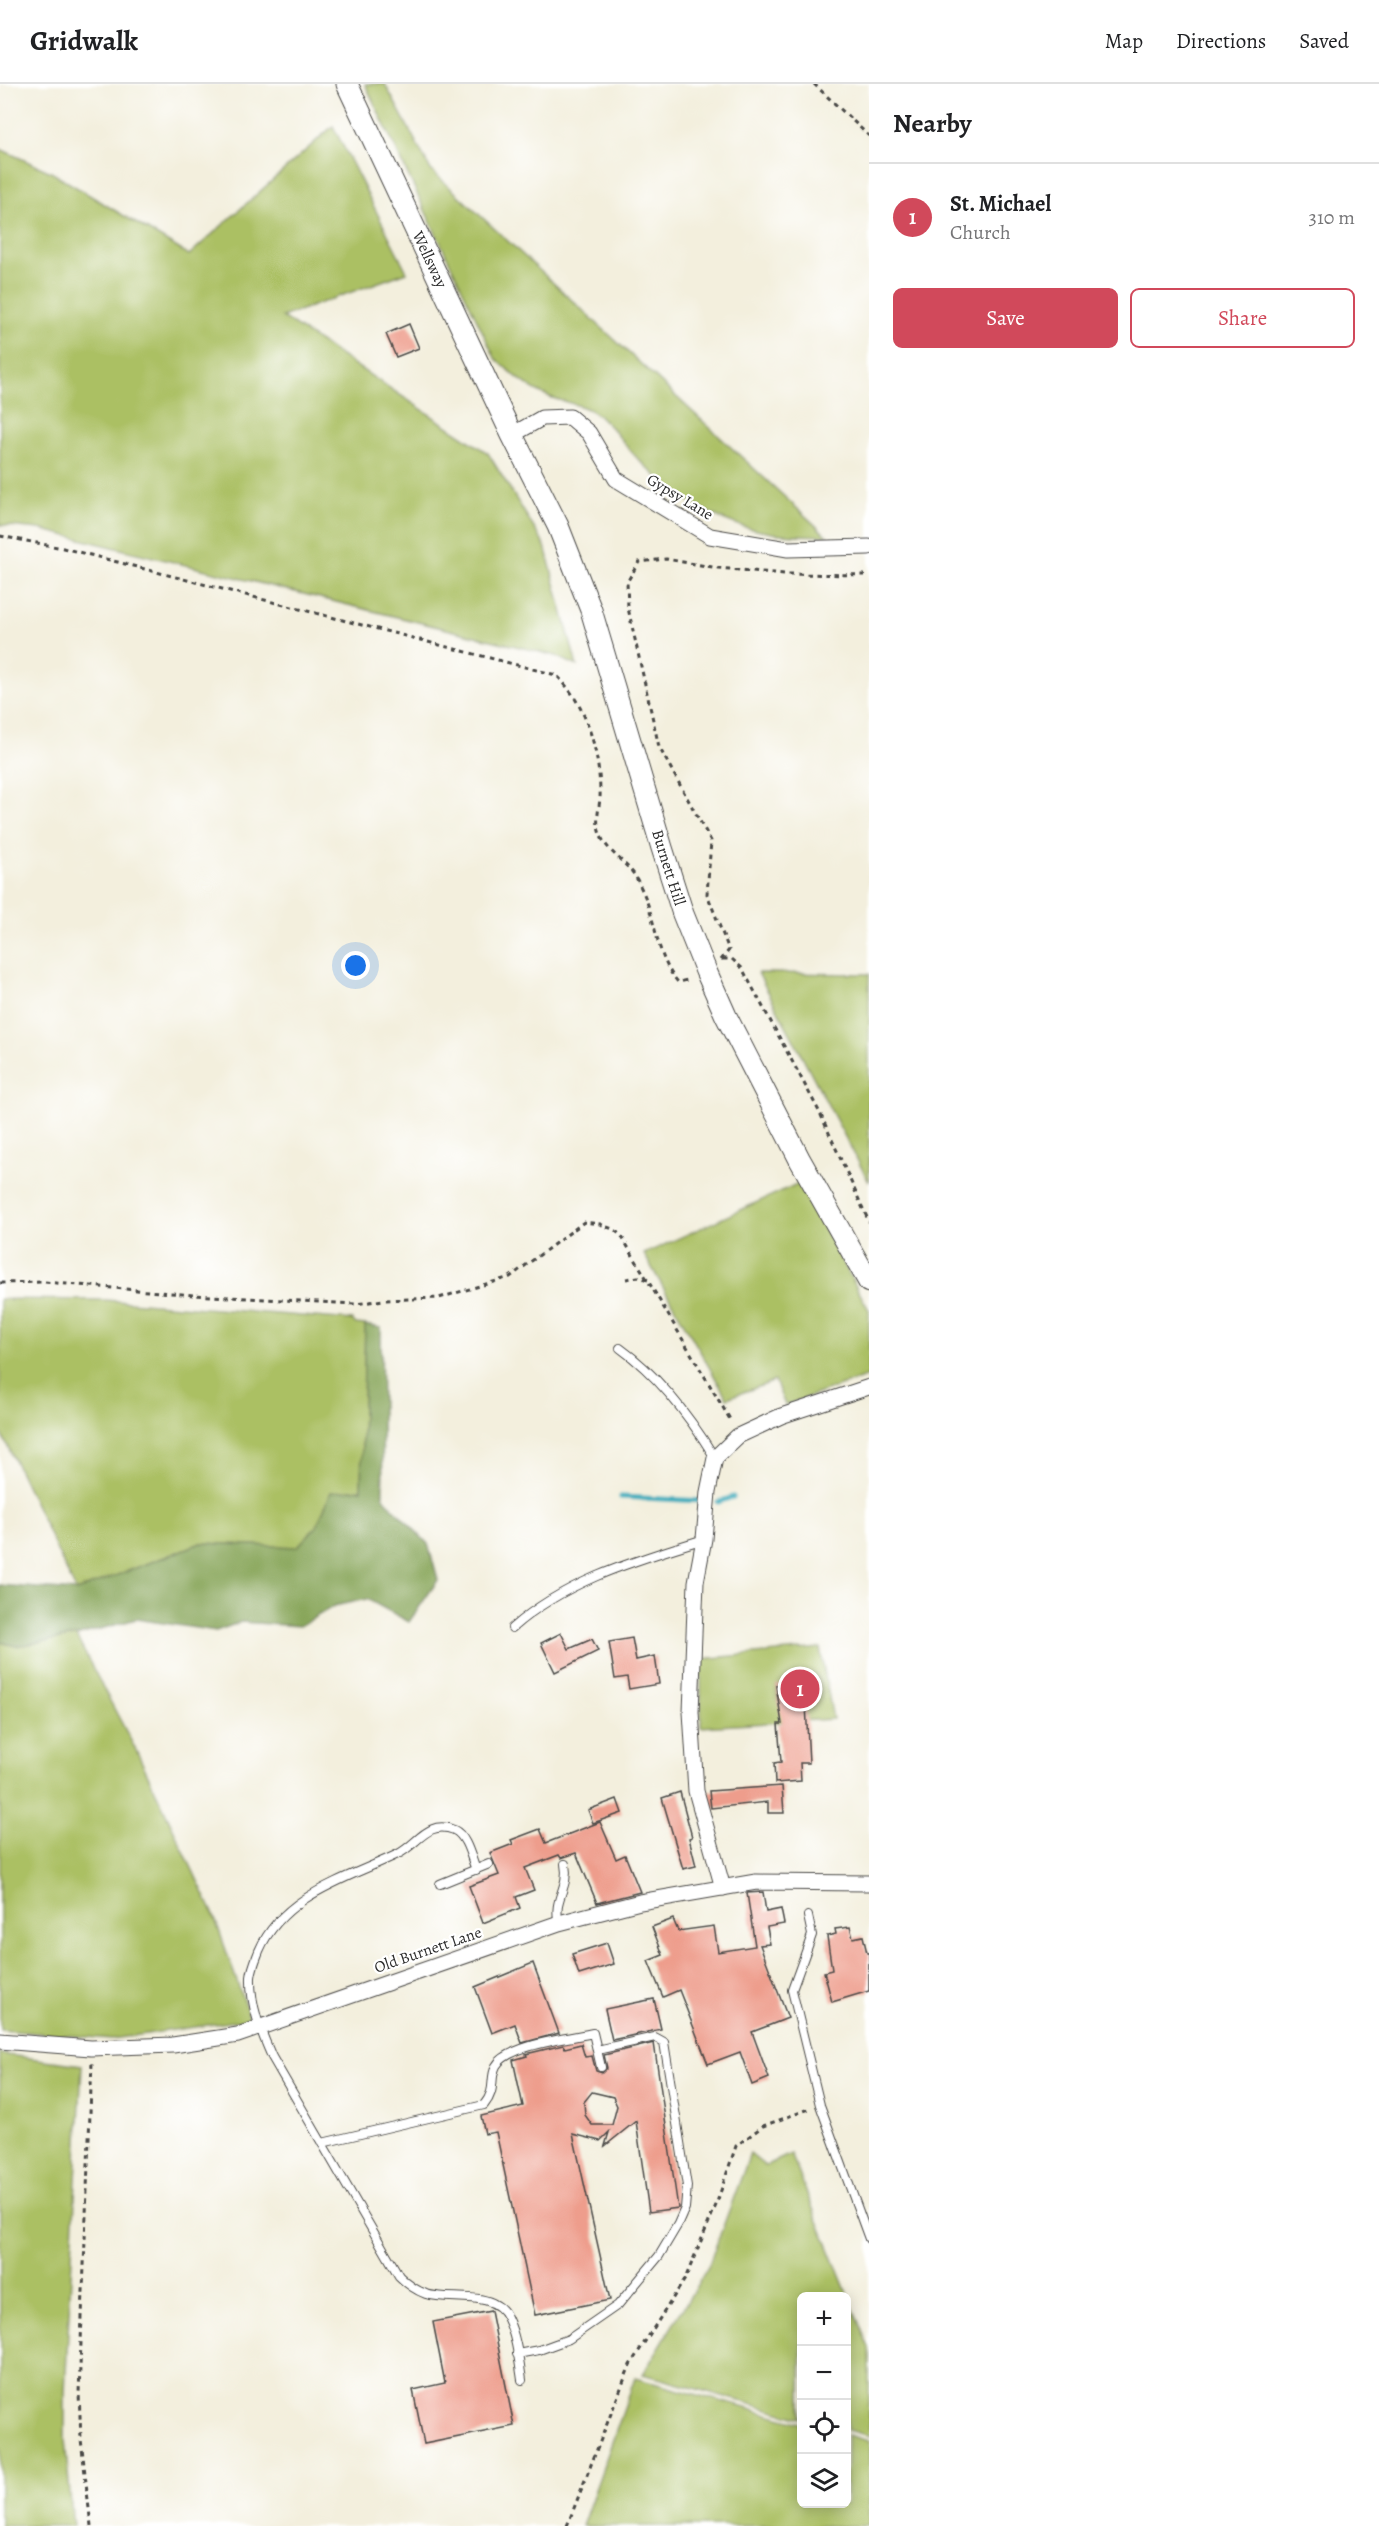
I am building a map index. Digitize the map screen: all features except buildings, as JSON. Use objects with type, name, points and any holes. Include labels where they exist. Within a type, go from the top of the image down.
[{"type":"main road","name":"Wellsway","points":[[347,84],[512,435]]},
{"type":"main road","name":"Burnett Hill","points":[[512,435],[558,526],[591,610],[662,848],[684,914],[714,965],[726,1016],[800,1160],[869,1282]]},
{"type":"street","name":"Gypsy Lane","points":[[512,435],[542,418],[570,417],[590,433],[616,479],[710,536],[788,549],[869,547]]},
{"type":"street","points":[[723,1888],[696,1791],[691,1712],[696,1582],[704,1539],[708,1492],[716,1458],[738,1436],[781,1416],[869,1387]]},
{"type":"street","name":"Old Burnett Lane","points":[[0,2042],[91,2048],[172,2045],[238,2035],[559,1923],[640,1902],[756,1882],[869,1883]]},
{"type":"lane","points":[[620,1348],[644,1365],[688,1418],[716,1458]]},
{"type":"lane","points":[[512,1628],[532,1610],[557,1595],[626,1563],[704,1539]]},
{"type":"lane","points":[[476,1870],[464,1839],[455,1830],[436,1828],[422,1833],[402,1852],[322,1888],[288,1910],[265,1937],[251,1978],[259,2027],[272,2057],[399,2276],[411,2287],[428,2295],[481,2299],[495,2304],[507,2315],[522,2380]]},
{"type":"lane","points":[[440,1884],[489,1864]]},
{"type":"lane","points":[[559,1923],[557,1902],[567,1882],[565,1864]]},
{"type":"lane","points":[[808,1916],[812,1935],[792,1990],[819,2105],[869,2239]]},
{"type":"lane","points":[[322,2143],[484,2105],[494,2086],[493,2076],[496,2066],[513,2051],[593,2033],[601,2067]]},
{"type":"lane","points":[[517,2354],[539,2350],[569,2339],[618,2306],[658,2256],[685,2208],[687,2186],[664,2042],[655,2037],[597,2050]]},
{"type":"path","points":[[814,84],[869,136]]},
{"type":"path","points":[[0,536],[75,550],[556,675],[571,688],[583,711],[589,733],[600,792],[597,816],[599,833],[614,854],[634,874],[650,906],[669,972],[678,982],[692,979],[714,965],[729,950],[707,894],[711,842],[659,747],[628,608],[627,582],[639,562],[666,559],[718,568],[784,574],[869,575]]},
{"type":"path","points":[[714,965],[732,959],[742,968],[820,1113],[869,1222]]},
{"type":"path","points":[[0,1283],[44,1282],[194,1295],[356,1304],[383,1300],[440,1298],[510,1277],[584,1222],[600,1224],[615,1230],[622,1237],[650,1281],[738,1436]]},
{"type":"path","points":[[626,1279],[638,1278],[650,1281]]},
{"type":"path","points":[[91,2048],[79,2393],[81,2439],[91,2526]]},
{"type":"path","points":[[567,2526],[630,2365],[685,2279],[716,2205],[736,2146],[763,2126],[819,2105]]},
{"type":"green space","points":[[365,84],[385,84],[431,170],[827,536],[786,535],[753,529],[718,517],[701,508],[655,475],[598,415],[585,408],[550,397],[527,385],[495,358]]},
{"type":"green space","points":[[333,126],[407,272],[282,317],[488,453],[545,546],[577,666],[556,656],[39,529],[0,525],[0,149],[51,172],[189,255]]},
{"type":"green space","points":[[758,973],[869,974],[869,1182]]},
{"type":"green space","points":[[799,1183],[869,1310],[869,1376],[785,1405],[775,1381],[727,1398],[644,1254]]},
{"type":"green space","points":[[0,1299],[105,1300],[352,1320],[356,1324],[365,1325],[361,1489],[331,1493],[317,1526],[297,1547],[201,1543],[76,1591],[0,1430]]},
{"type":"green space","points":[[365,1325],[381,1328],[383,1497],[428,1544],[438,1580],[409,1622],[367,1599],[334,1606],[300,1626],[241,1622],[216,1631],[136,1619],[76,1636],[16,1646],[0,1642],[0,1585],[76,1591],[201,1543],[297,1547],[317,1526],[331,1492],[361,1489]]},
{"type":"green space","points":[[76,1636],[138,1754],[213,1913],[250,2019],[112,2039],[0,2030],[0,1642],[16,1646]]},
{"type":"green space","points":[[820,1648],[833,1719],[701,1727],[701,1659]]},
{"type":"green space","points":[[0,2054],[82,2065],[65,2392],[65,2440],[73,2526],[0,2526]]},
{"type":"green space","points":[[750,2154],[765,2166],[791,2154],[846,2292],[797,2292],[797,2417],[643,2374],[708,2267]]},
{"type":"green space","points":[[851,2303],[869,2348],[869,2436],[851,2431]]},
{"type":"green space","points":[[635,2378],[797,2422],[797,2508],[851,2508],[851,2436],[869,2441],[869,2526],[582,2526]]},
{"type":"waterway","points":[[621,1497],[704,1501]]},
{"type":"waterway","points":[[718,1502],[733,1497]]},
{"type":"place","name":"St. Michael","points":[[800,1689]]}]
